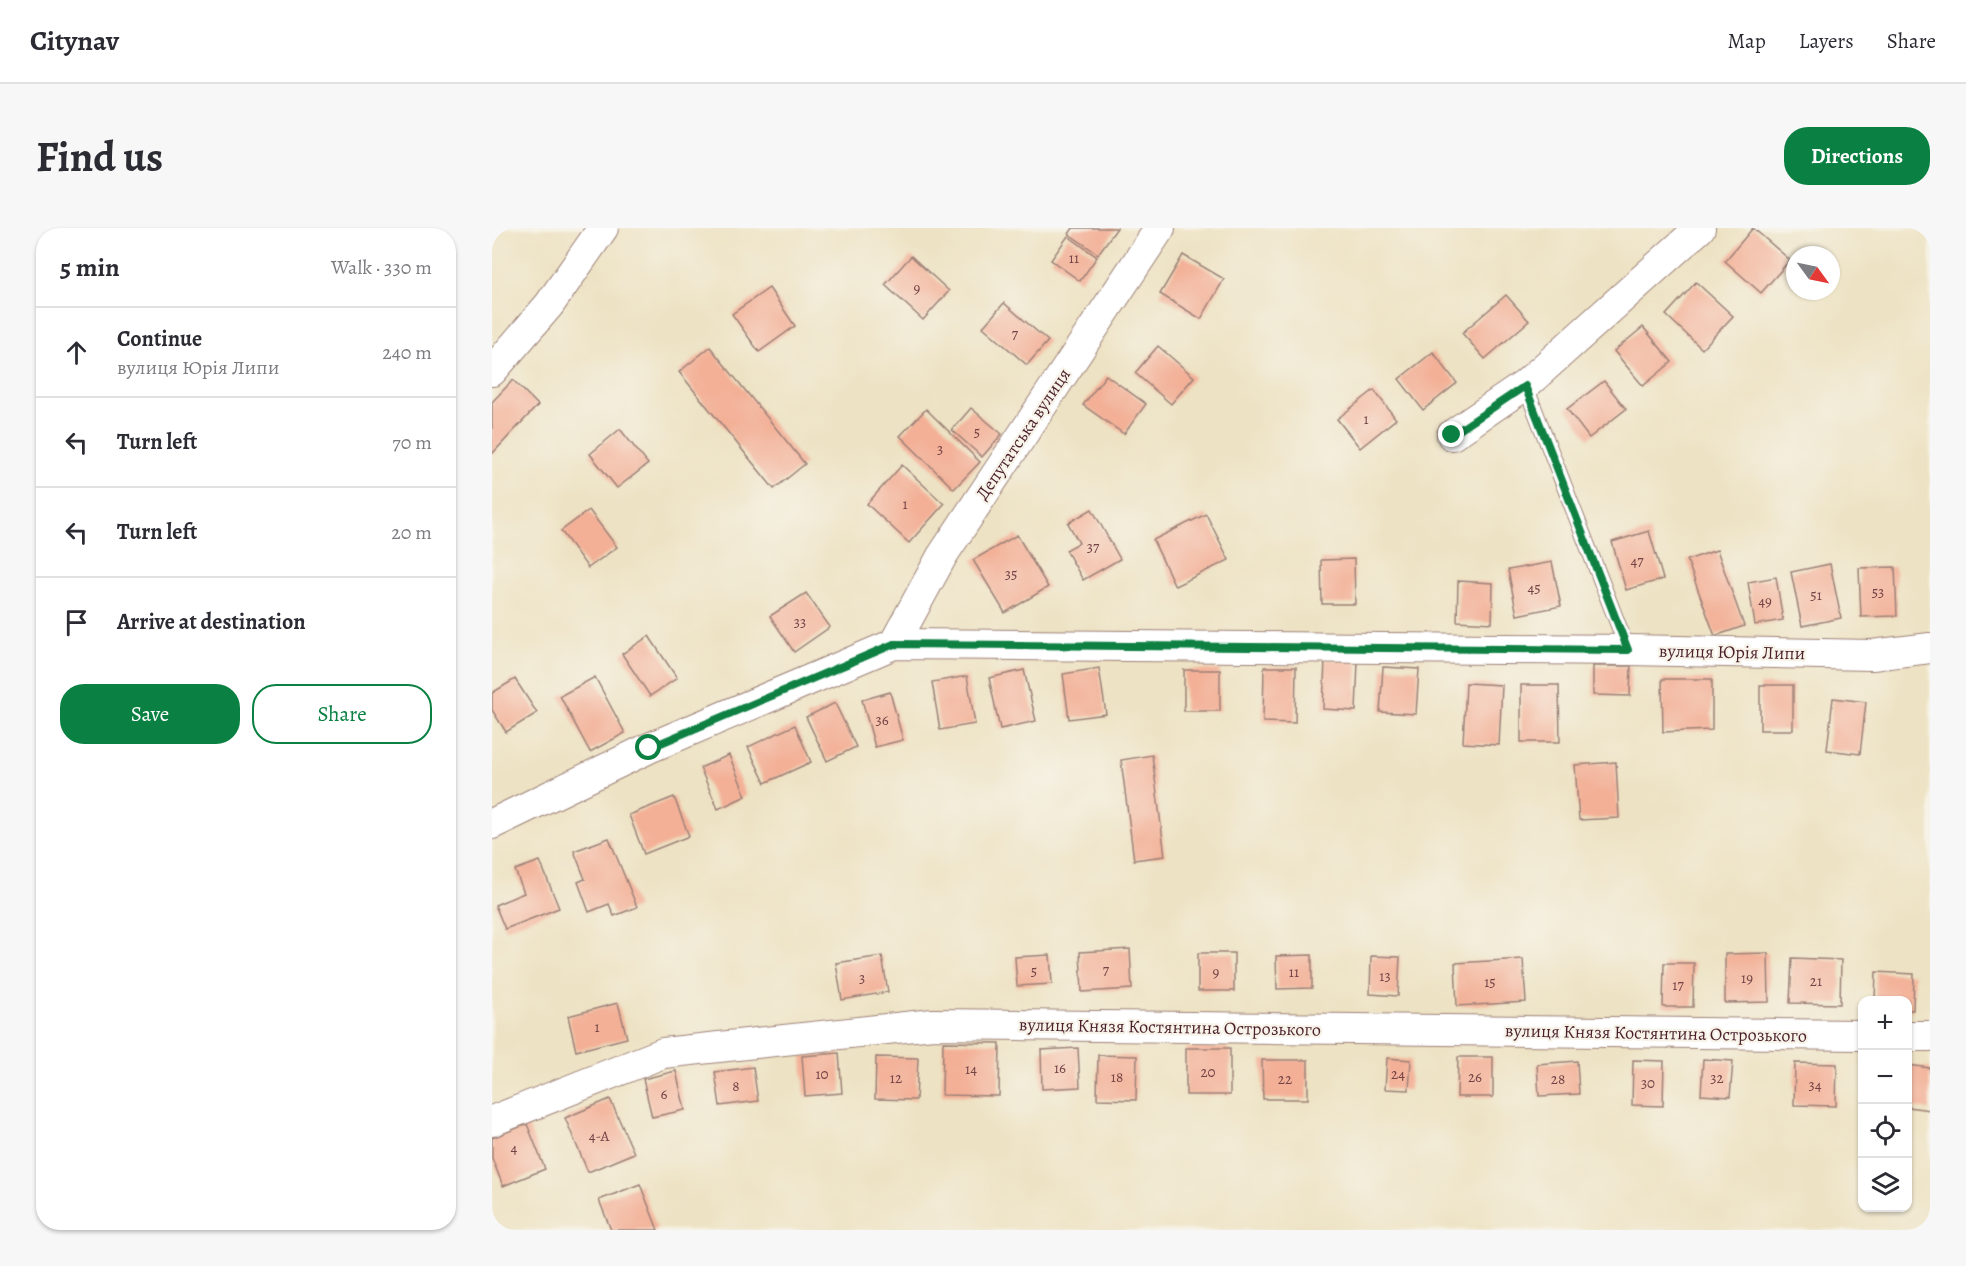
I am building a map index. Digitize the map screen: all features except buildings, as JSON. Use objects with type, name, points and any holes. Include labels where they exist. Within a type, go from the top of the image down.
[{"type":"street","points":[[492,371],[549,305],[603,228]]},
{"type":"street","name":"Депутатська вулиця","points":[[894,644],[942,556],[1160,228]]},
{"type":"street","points":[[1452,435],[1525,386],[1700,228]]},
{"type":"street","name":"вулиця Юрія Липи","points":[[492,824],[649,748],[894,644],[1628,650],[1872,655],[1930,648]]},
{"type":"street","name":"вулиця Князя Костянтина Острозького","points":[[492,1121],[663,1053],[933,1024],[1858,1035]]},
{"type":"street","points":[[1912,1036],[1930,1036]]},
{"type":"lane","points":[[1525,386],[1628,650]]},
{"type":"route","points":[[649,748],[894,644],[1628,650],[1525,386],[1452,435]]}]
